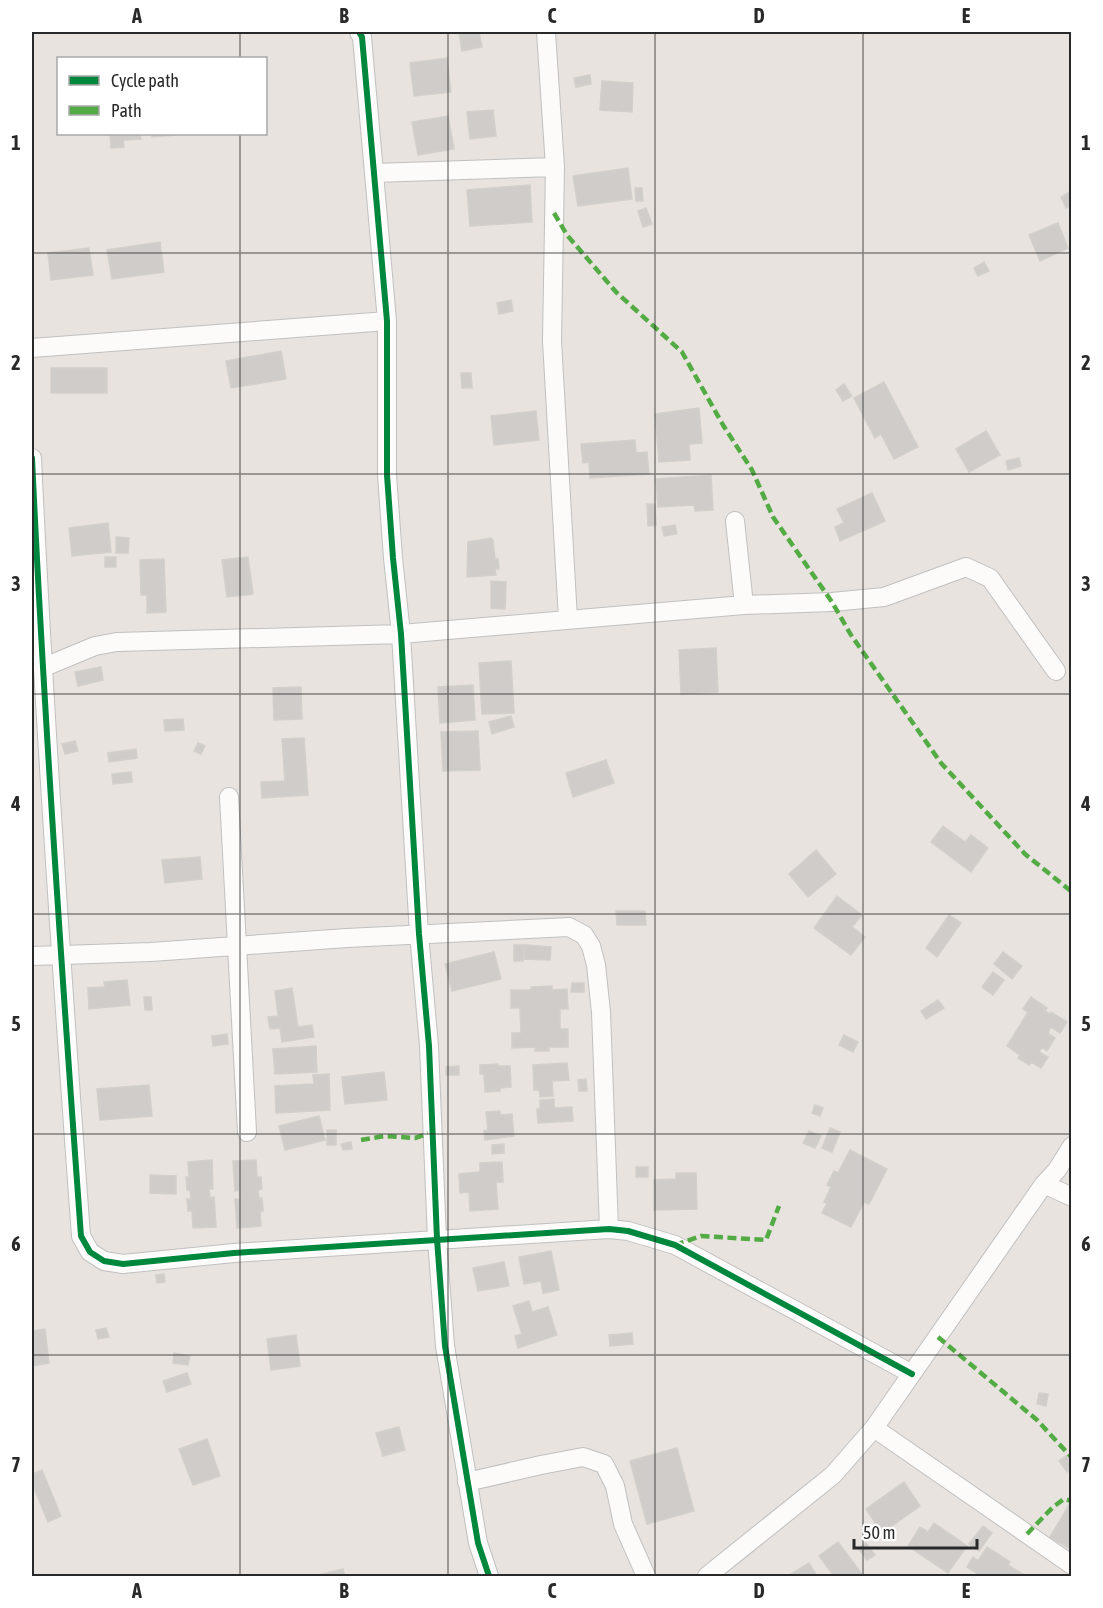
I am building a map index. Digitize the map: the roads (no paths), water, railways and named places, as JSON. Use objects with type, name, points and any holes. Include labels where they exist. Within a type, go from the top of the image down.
[{"type":"street","points":[[359,32],[362,37],[387,321],[387,476],[401,634],[418,934],[429,1046],[437,1239],[445,1346],[478,1543],[489,1576]]},
{"type":"street","points":[[546,32],[555,167],[552,341],[568,619]]},
{"type":"street","points":[[374,173],[555,167]]},
{"type":"street","points":[[32,348],[387,321]]},
{"type":"street","points":[[32,458],[60,957],[81,1236],[90,1252],[104,1261],[123,1264],[234,1253],[437,1239],[609,1229],[628,1231],[675,1245],[912,1374]]},
{"type":"street","points":[[735,521],[744,605]]},
{"type":"street","points":[[42,668],[96,646],[117,642],[401,634],[744,605],[832,602],[885,597],[966,567],[990,578],[1056,671]]},
{"type":"street","points":[[229,797],[247,1131]]},
{"type":"street","points":[[32,956],[60,957],[418,934],[569,927],[584,935],[591,946],[596,965],[609,1229]]},
{"type":"street","points":[[707,1576],[833,1475],[874,1428],[1044,1184],[1057,1170],[1071,1146]]},
{"type":"street","points":[[1044,1184],[1071,1197]]},
{"type":"street","points":[[874,1428],[1071,1565]]},
{"type":"street","points":[[467,1482],[584,1457],[604,1464],[615,1486],[623,1524],[646,1576]]}]
